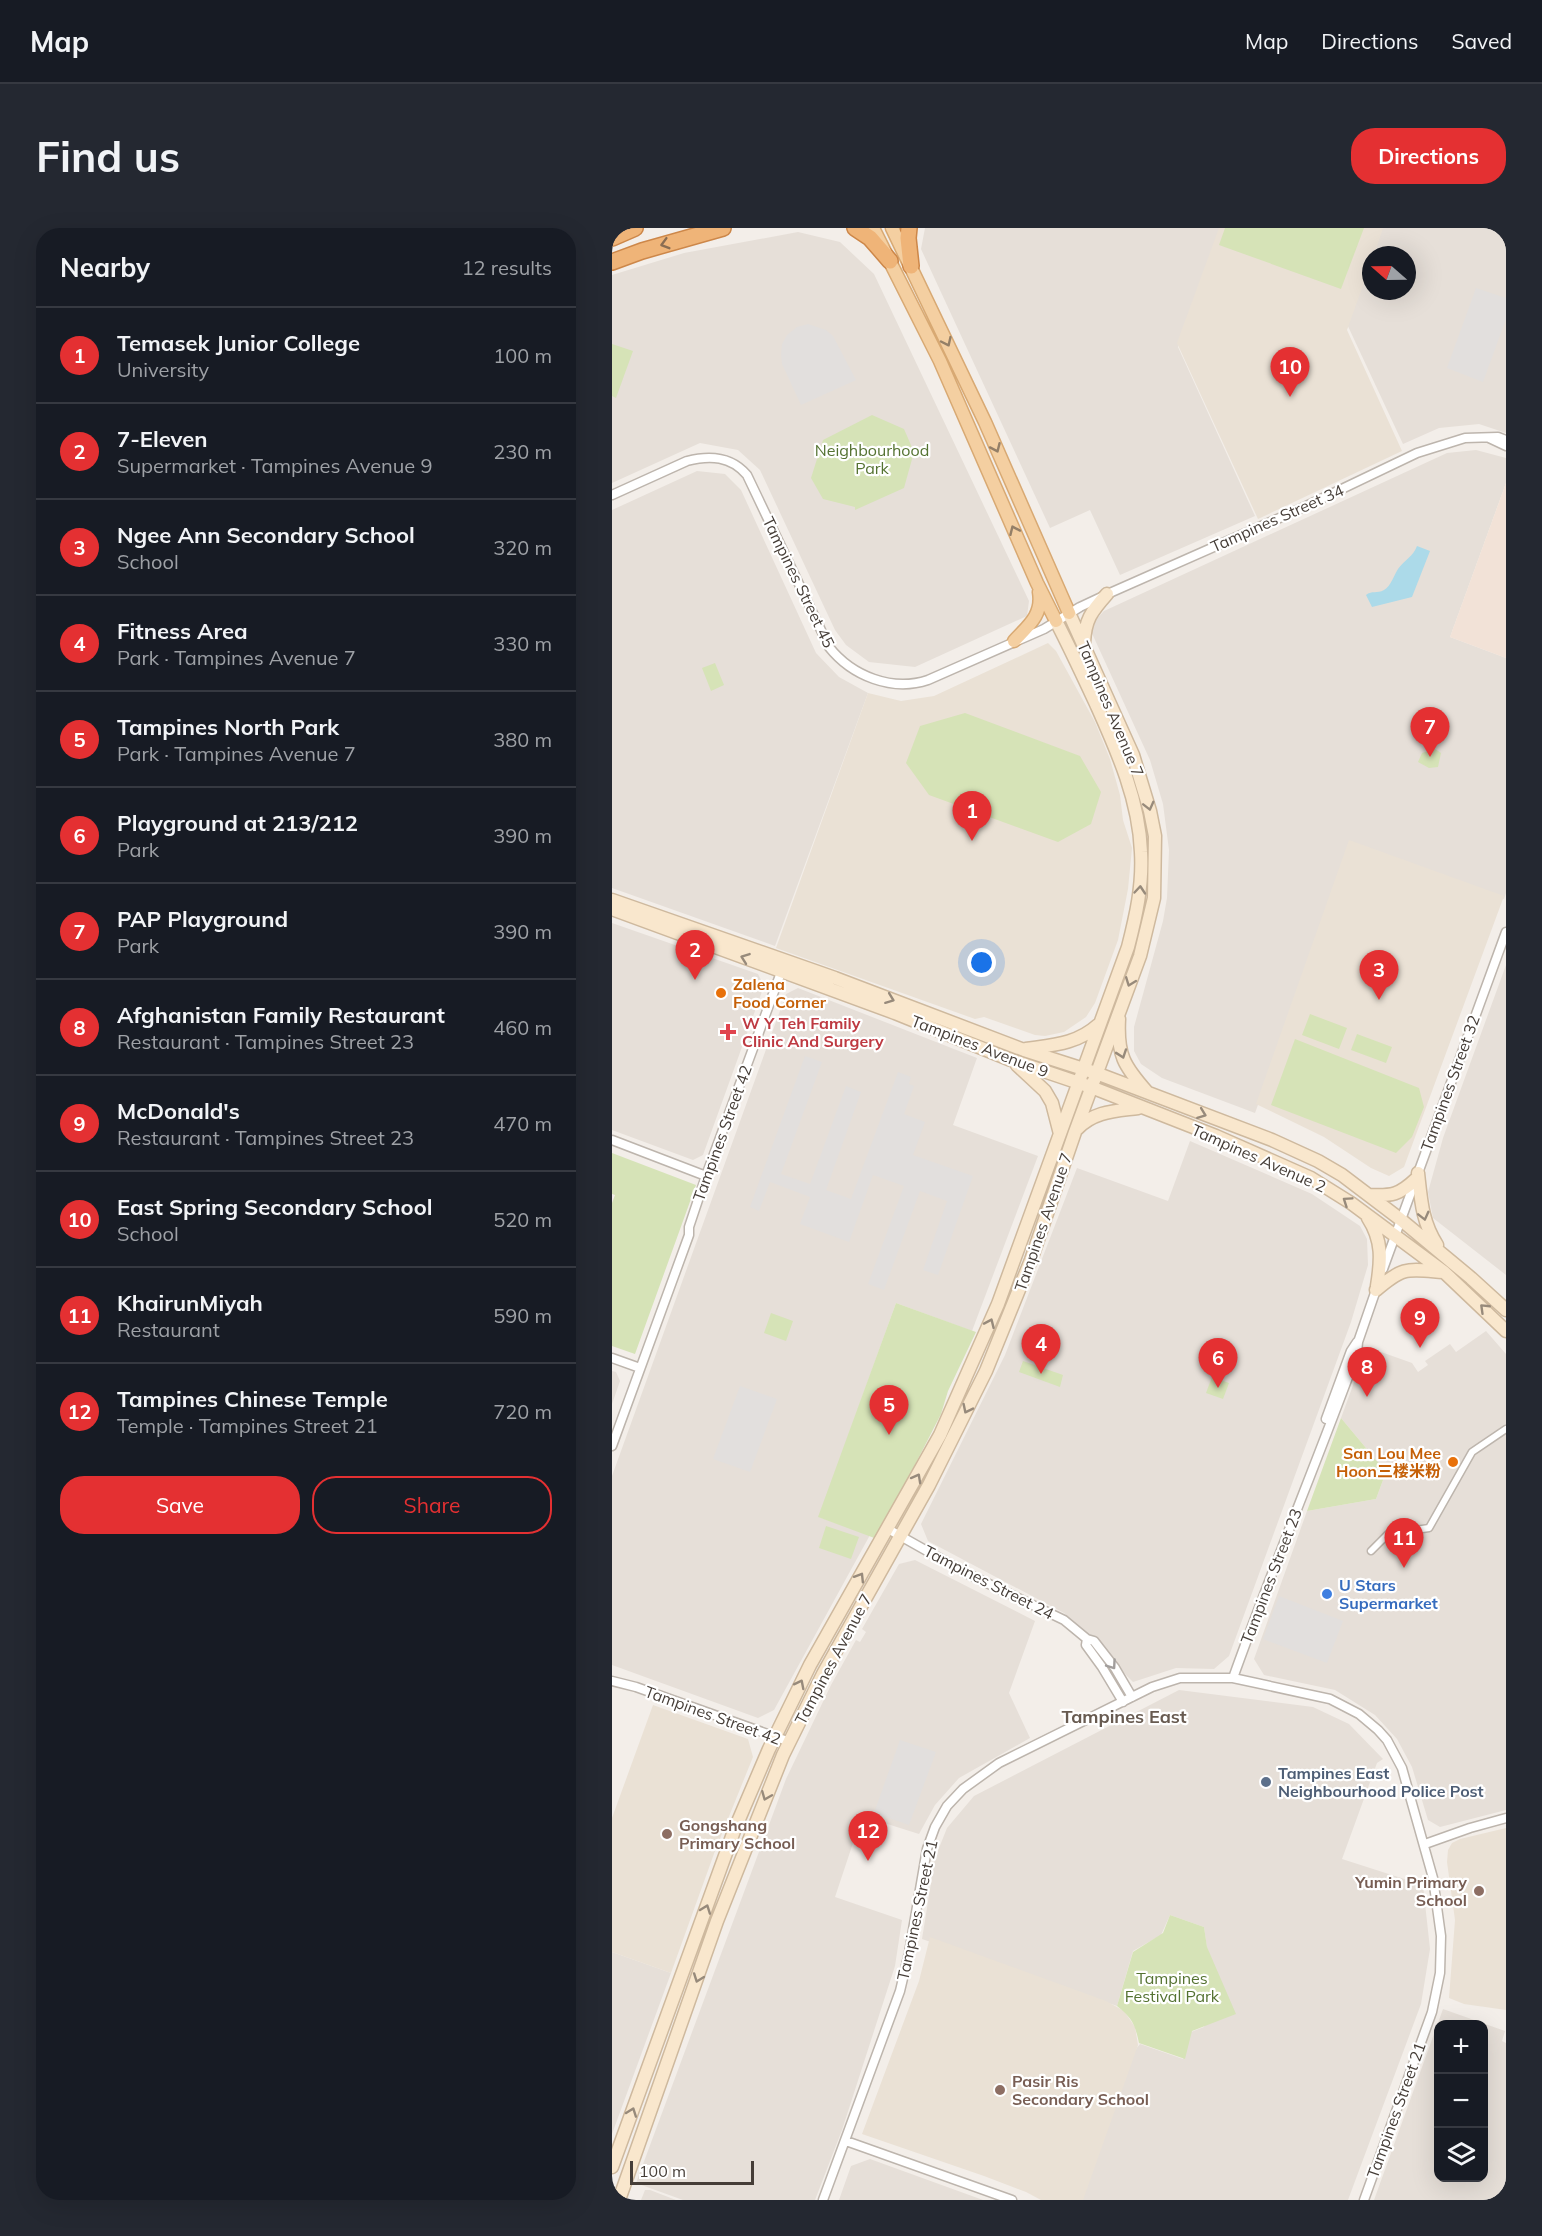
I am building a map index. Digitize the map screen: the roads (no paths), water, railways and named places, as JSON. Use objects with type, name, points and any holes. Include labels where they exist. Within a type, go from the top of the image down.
[{"type":"highway","points":[[612,238],[635,228]]},
{"type":"highway","points":[[612,262],[723,228]]},
{"type":"highway","points":[[855,228],[870,238],[890,261]]},
{"type":"highway","points":[[909,228],[911,266]]},
{"type":"main road","name":"Tampines Avenue 7","points":[[612,2167],[734,1831],[775,1736],[810,1665],[940,1436],[998,1304],[1102,1022],[1136,918],[1141,870],[1140,834],[1132,795],[1121,763],[1037,583],[940,361],[873,228]]},
{"type":"main road","name":"Tampines Avenue 7","points":[[619,2200],[731,1884],[790,1742],[824,1674],[954,1436],[990,1361],[1031,1260],[1075,1131],[1140,956],[1154,898],[1155,836],[1133,755],[985,422],[892,228]]},
{"type":"main road","points":[[1014,641],[1032,623],[1038,612],[1040,598],[1037,583]]},
{"type":"main road","points":[[1083,646],[1085,624],[1107,594]]},
{"type":"main road","name":"Tampines Avenue 9","points":[[612,900],[1011,1060],[1078,1083]]},
{"type":"main road","name":"Tampines Avenue 9","points":[[612,909],[1083,1069]]},
{"type":"main road","points":[[1120,1008],[1119,1049],[1126,1065],[1148,1093]]},
{"type":"main road","points":[[1024,1050],[1074,1041],[1088,1035],[1102,1022]]},
{"type":"main road","points":[[1011,1060],[1045,1091],[1052,1103],[1060,1136]]},
{"type":"main road","name":"Tampines Avenue 2","points":[[1083,1069],[1272,1140],[1318,1161],[1370,1195],[1506,1310]]},
{"type":"main road","name":"Tampines Avenue 2","points":[[1078,1083],[1216,1136],[1311,1178],[1444,1272],[1506,1331]]},
{"type":"main road","points":[[1075,1131],[1089,1118],[1116,1110],[1140,1107]]},
{"type":"main road","points":[[1370,1195],[1390,1195],[1402,1192],[1417,1176]]},
{"type":"main road","points":[[1417,1176],[1422,1212],[1431,1237],[1442,1254]]},
{"type":"main road","points":[[1365,1214],[1380,1242],[1381,1260],[1377,1288]]},
{"type":"main road","points":[[1377,1288],[1399,1272],[1407,1270],[1444,1272]]},
{"type":"street","name":"Tampines Street 34","points":[[1069,614],[1107,594],[1302,508],[1417,453],[1454,440],[1473,437],[1498,437],[1506,440]]},
{"type":"street","points":[[1489,437],[1506,446]]},
{"type":"street","name":"Tampines Street 45","points":[[612,495],[687,461],[699,458],[723,459],[741,468],[762,505],[828,646],[848,666],[867,677],[897,684],[922,682],[1044,629],[1069,614]]},
{"type":"street","name":"Tampines Street 32","points":[[1394,1235],[1506,932]]},
{"type":"street","name":"Tampines Street 42","points":[[612,1435],[783,967]]},
{"type":"street","points":[[612,1140],[706,1176]]},
{"type":"street","name":"Tampines Street 23","points":[[1233,1678],[1311,1474],[1309,1467],[1357,1353],[1358,1342],[1394,1235]]},
{"type":"street","points":[[612,1358],[638,1368]]},
{"type":"street","name":"Tampines Street 42","points":[[612,1446],[638,1368]]},
{"type":"street","points":[[1371,1551],[1388,1534],[1429,1528],[1472,1452],[1506,1429]]},
{"type":"street","name":"Tampines Street 24","points":[[888,1529],[966,1573],[1053,1614],[1087,1639],[1094,1641],[1132,1697]]},
{"type":"street","name":"Tampines Street 24","points":[[1087,1639],[1086,1645],[1122,1702]]},
{"type":"street","name":"Tampines Street 42","points":[[612,1676],[636,1687],[790,1742]]},
{"type":"street","name":"Tampines Street 21","points":[[823,2200],[900,1991],[927,1849],[935,1827],[947,1806],[963,1789],[999,1763],[1161,1684],[1180,1678],[1233,1678],[1330,1699],[1368,1721],[1387,1740],[1402,1768],[1425,1844],[1439,1918],[1440,1973],[1432,2012],[1364,2200]]},
{"type":"street","name":"Tampines Street 42","points":[[612,1681],[636,1687]]},
{"type":"street","points":[[1425,1844],[1506,1818]]},
{"type":"street","points":[[846,2141],[1012,2200]]},
{"type":"water","points":[[1417,546],[1430,551],[1412,597],[1372,607],[1366,595],[1386,588]]},
{"type":"place","name":"East Spring Secondary School","points":[[1290,397]]},
{"type":"place","name":"PAP Playground","points":[[1430,757]]},
{"type":"place","name":"Temasek Junior College","points":[[972,841]]},
{"type":"place","name":"7-Eleven","points":[[695,980]]},
{"type":"place","name":"Zalena Food Corner","points":[[721,993]]},
{"type":"place","name":"Ngee Ann Secondary School","points":[[1379,1000]]},
{"type":"place","name":"W Y Teh Family Clinic And Surgery","points":[[728,1032]]},
{"type":"place","name":"McDonald's","points":[[1420,1348]]},
{"type":"place","name":"Fitness Area","points":[[1041,1374]]},
{"type":"place","name":"Playground at 213/212","points":[[1218,1388]]},
{"type":"place","name":"Afghanistan Family Restaurant","points":[[1367,1397]]},
{"type":"place","name":"Tampines North Park","points":[[889,1435]]},
{"type":"place","name":"San Lou Mee Hoon三楼米粉","points":[[1453,1462]]},
{"type":"place","name":"KhairunMiyah","points":[[1404,1568]]},
{"type":"place","name":"U Stars Supermarket","points":[[1327,1594]]},
{"type":"place","name":"Tampines East Neighbourhood Police Post","points":[[1266,1782]]},
{"type":"place","name":"Gongshang Primary School","points":[[667,1834]]},
{"type":"place","name":"Tampines Chinese Temple","points":[[868,1861]]},
{"type":"place","name":"Yumin Primary School","points":[[1479,1891]]},
{"type":"place","name":"Pasir Ris Secondary School","points":[[1000,2090]]},
{"type":"district","name":"Tampines East","points":[[1124,1716]]},
{"type":"park label","name":"Neighbourhood Park","points":[[872,459]]},
{"type":"park label","name":"Tampines Festival Park","points":[[1172,1987]]}]
